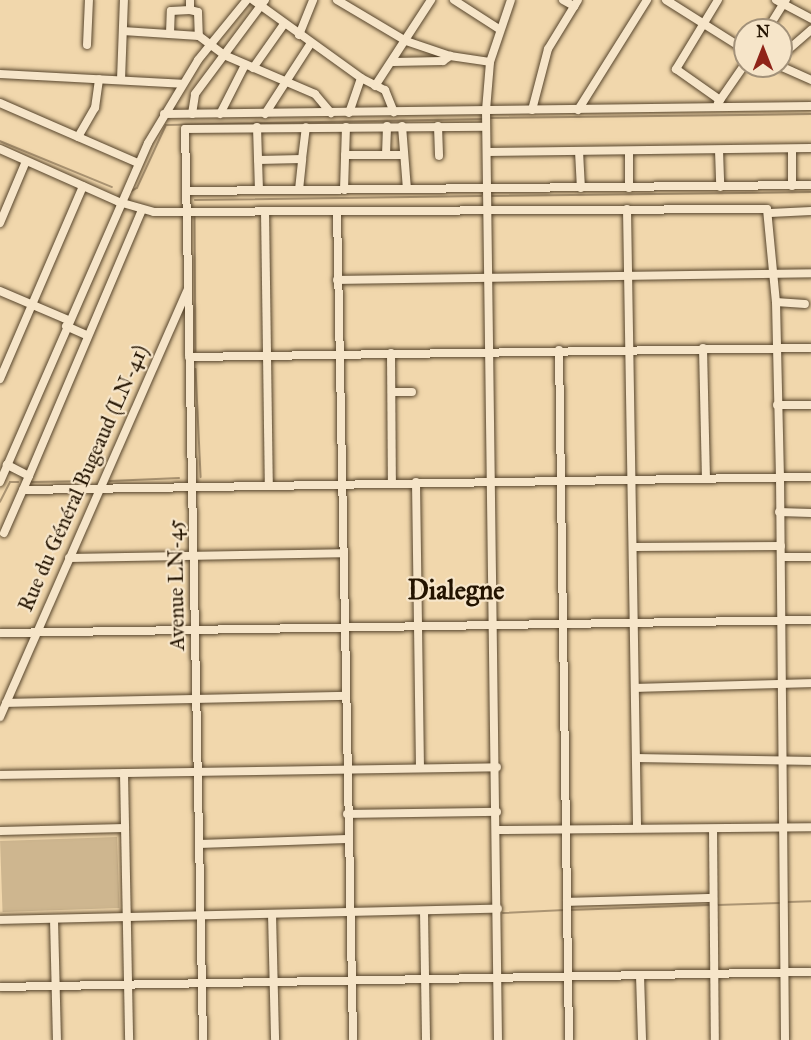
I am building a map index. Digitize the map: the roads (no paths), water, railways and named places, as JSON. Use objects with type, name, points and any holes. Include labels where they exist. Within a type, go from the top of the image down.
[{"type":"street","points":[[87,45],[89,0]]},
{"type":"street","points":[[121,80],[124,0]]},
{"type":"street","points":[[0,482],[119,202],[138,163],[182,84],[209,45],[247,0]]},
{"type":"street","points":[[252,0],[263,3],[299,35],[361,78],[389,93],[394,112]]},
{"type":"street","points":[[299,35],[313,0]]},
{"type":"street","points":[[337,0],[406,41],[450,56],[490,62]]},
{"type":"street","points":[[375,86],[393,62],[431,0]]},
{"type":"street","points":[[454,0],[499,29]]},
{"type":"street","points":[[498,1040],[498,830],[486,118],[490,62],[499,29],[511,0]]},
{"type":"street","points":[[532,110],[548,49],[576,3],[563,0]]},
{"type":"street","points":[[578,110],[647,0]]},
{"type":"street","points":[[666,0],[733,42]]},
{"type":"street","points":[[717,103],[676,69],[718,0]]},
{"type":"street","points":[[773,18],[782,2],[811,19]]},
{"type":"street","points":[[192,114],[195,94],[263,3]]},
{"type":"street","points":[[170,34],[171,11],[190,5],[198,12],[199,36]]},
{"type":"street","points":[[220,114],[249,67],[284,24]]},
{"type":"street","points":[[793,46],[811,30]]},
{"type":"street","points":[[123,31],[199,36],[224,55],[319,96],[331,113]]},
{"type":"street","points":[[265,114],[311,43]]},
{"type":"street","points":[[393,62],[442,61],[450,56]]},
{"type":"street","points":[[793,72],[811,80]]},
{"type":"street","points":[[0,74],[182,84]]},
{"type":"street","points":[[350,113],[361,78]]},
{"type":"street","points":[[717,103],[734,78]]},
{"type":"street","points":[[78,137],[95,108],[99,79]]},
{"type":"street","points":[[0,103],[138,163]]},
{"type":"street","points":[[259,190],[257,127],[438,126],[532,110],[717,103],[811,106]]},
{"type":"street","points":[[164,114],[394,112],[486,118]]},
{"type":"street","points":[[386,155],[387,126]]},
{"type":"street","points":[[402,126],[407,189]]},
{"type":"street","points":[[438,126],[439,156]]},
{"type":"street","name":"Avenue LN-45","points":[[203,1040],[185,129],[257,127]]},
{"type":"street","points":[[299,190],[306,127]]},
{"type":"street","points":[[344,190],[346,127]]},
{"type":"street","points":[[487,152],[811,148]]},
{"type":"street","points":[[0,149],[142,210],[187,212],[764,207],[770,213],[772,274],[776,302],[780,476],[780,759],[785,1040]]},
{"type":"street","points":[[792,149],[792,186]]},
{"type":"street","points":[[719,150],[720,188]]},
{"type":"street","points":[[579,151],[581,188]]},
{"type":"street","points":[[629,151],[629,188]]},
{"type":"street","points":[[345,155],[404,155]]},
{"type":"street","points":[[258,160],[302,159]]},
{"type":"street","points":[[0,223],[26,161]]},
{"type":"street","points":[[186,191],[720,188],[811,185]]},
{"type":"street","points":[[0,379],[83,186]]},
{"type":"street","points":[[627,209],[638,688],[638,828]]},
{"type":"street","points":[[1,535],[23,490],[142,210]]},
{"type":"street","points":[[265,211],[269,484]]},
{"type":"street","points":[[337,211],[347,840],[351,912],[353,1040]]},
{"type":"street","points":[[770,213],[811,211]]},
{"type":"street","points":[[338,280],[811,273]]},
{"type":"street","name":"Rue du Général Bugeaud (LN-41)","points":[[0,717],[35,632],[188,288]]},
{"type":"street","points":[[0,291],[31,304],[88,336]]},
{"type":"street","points":[[776,302],[805,304]]},
{"type":"street","points":[[189,357],[490,350],[777,346],[811,348]]},
{"type":"street","points":[[703,348],[706,477]]},
{"type":"street","points":[[559,350],[569,1040]]},
{"type":"street","points":[[391,352],[392,482]]},
{"type":"street","points":[[392,392],[412,392]]},
{"type":"street","points":[[777,405],[811,405]]},
{"type":"street","points":[[7,465],[29,476]]},
{"type":"street","points":[[23,490],[493,480],[811,477]]},
{"type":"street","points":[[416,482],[420,768]]},
{"type":"street","points":[[779,512],[811,513]]},
{"type":"street","points":[[634,547],[781,546]]},
{"type":"street","points":[[69,558],[342,553]]},
{"type":"street","points":[[781,557],[811,557]]},
{"type":"street","points":[[0,633],[811,620]]},
{"type":"street","points":[[638,688],[811,683]]},
{"type":"street","points":[[6,703],[345,696]]},
{"type":"street","points":[[639,758],[811,761]]},
{"type":"street","points":[[0,775],[496,767]]},
{"type":"street","points":[[124,773],[129,1040]]},
{"type":"street","points":[[347,814],[497,812]]},
{"type":"street","points":[[498,830],[565,827],[712,829],[811,827]]},
{"type":"street","points":[[0,831],[125,828]]},
{"type":"street","points":[[712,829],[715,1040]]},
{"type":"street","points":[[199,844],[347,840]]},
{"type":"street","points":[[567,902],[714,898]]},
{"type":"street","points":[[0,921],[498,909]]},
{"type":"street","points":[[424,911],[426,1040]]},
{"type":"street","points":[[273,914],[275,1040]]},
{"type":"street","points":[[54,919],[57,1040]]},
{"type":"street","points":[[0,987],[811,972]]},
{"type":"street","points":[[640,975],[642,1040]]},
{"type":"waterway","points":[[490,118],[811,114]]},
{"type":"waterway","points":[[130,192],[137,188],[166,125],[482,119]]},
{"type":"waterway","points":[[0,141],[112,187]]},
{"type":"waterway","points":[[492,196],[811,192]]},
{"type":"waterway","points":[[195,200],[481,196]]},
{"type":"waterway","points":[[195,216],[196,351]]},
{"type":"waterway","points":[[196,369],[201,477]]},
{"type":"waterway","points":[[110,481],[179,478]]},
{"type":"waterway","points":[[31,482],[88,481]]},
{"type":"waterway","points":[[0,502],[10,482],[18,482]]},
{"type":"waterway","points":[[788,902],[811,901]]},
{"type":"waterway","points":[[717,905],[781,903]]},
{"type":"waterway","points":[[570,910],[709,905]]},
{"type":"waterway","points":[[503,913],[565,910]]},
{"type":"district","name":"Dialegne","points":[[456,590]]}]
